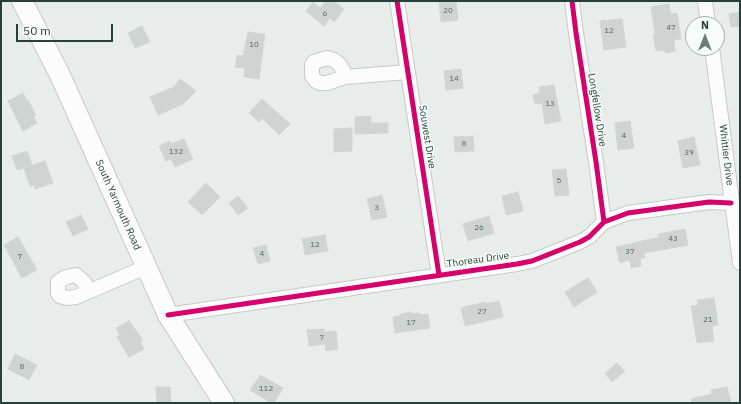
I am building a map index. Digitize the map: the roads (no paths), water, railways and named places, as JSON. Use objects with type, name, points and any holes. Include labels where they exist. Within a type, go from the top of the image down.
[{"type":"main road","name":"South Yarmouth Road","points":[[22,1],[62,79],[168,315],[224,403]]},
{"type":"street","name":"Souwest Drive","points":[[397,1],[439,275]]},
{"type":"street","name":"Longfellow Drive","points":[[572,1],[604,222]]},
{"type":"street","points":[[705,1],[707,16]]},
{"type":"street","name":"Whittier Drive","points":[[713,56],[740,262]]},
{"type":"street","points":[[345,77],[408,72]]},
{"type":"street","name":"Thoreau Drive","points":[[168,315],[488,269],[532,261],[580,242],[589,237],[604,222],[628,213],[709,202],[732,203]]},
{"type":"street","points":[[89,291],[146,268]]}]
